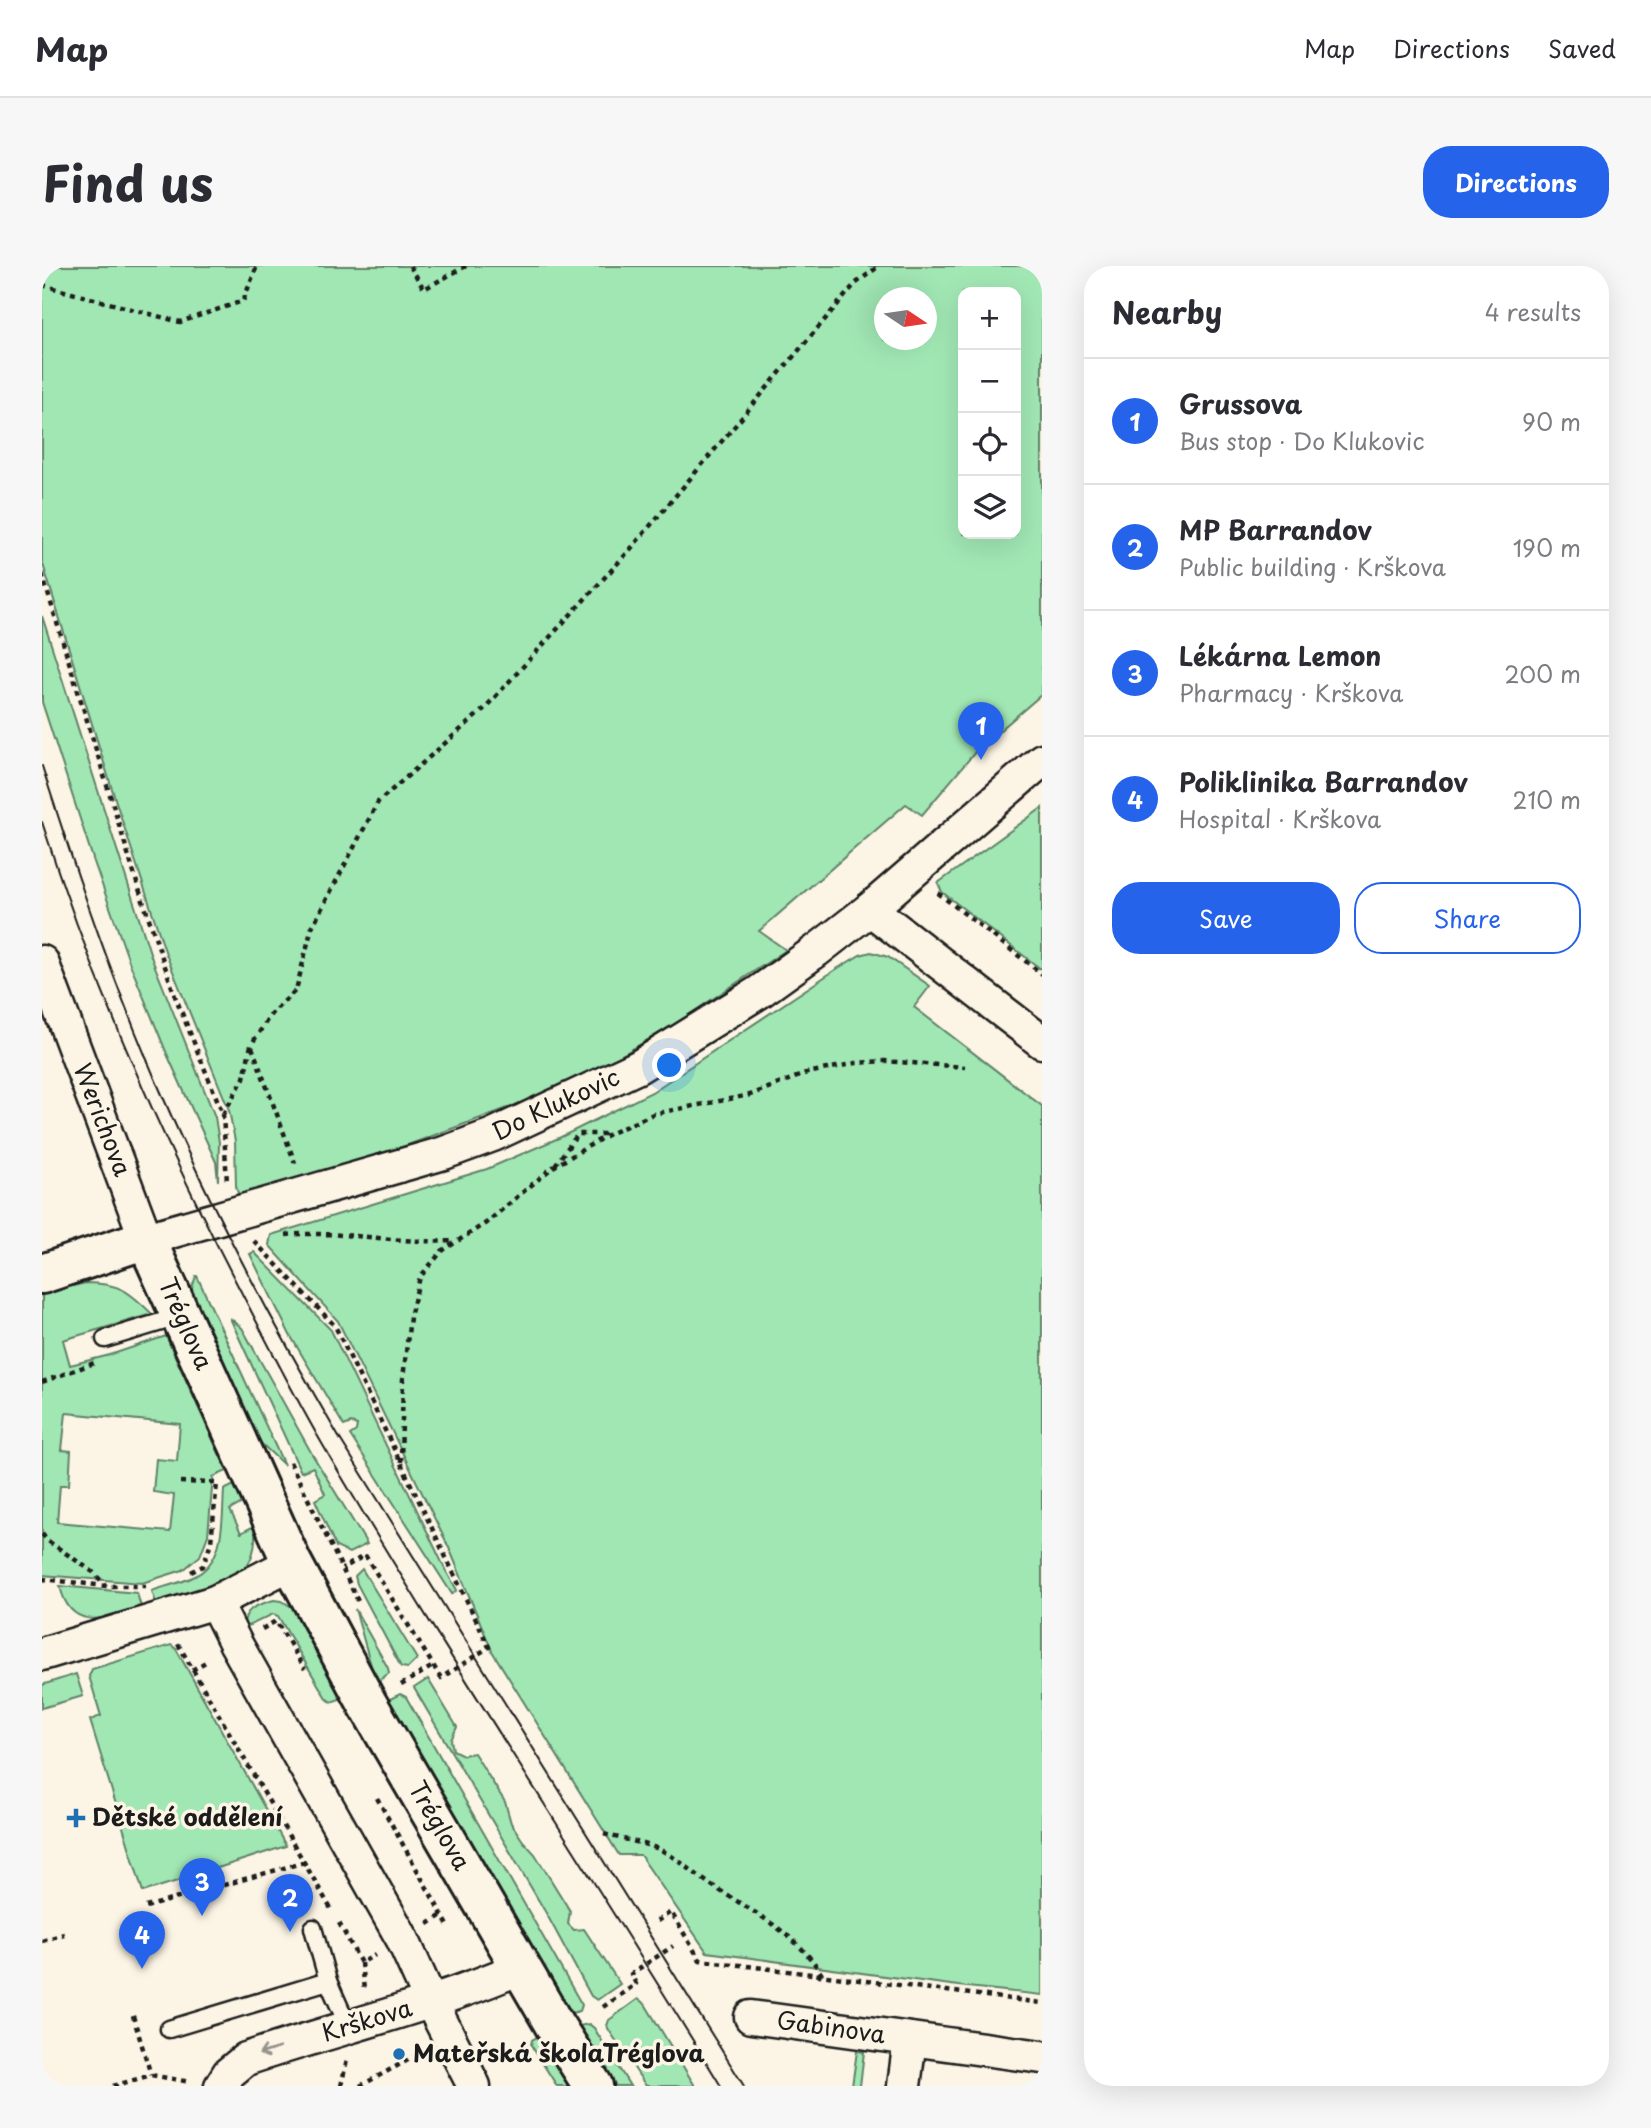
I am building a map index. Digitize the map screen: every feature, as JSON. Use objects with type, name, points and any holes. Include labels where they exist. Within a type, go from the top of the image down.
[{"type":"street","name":"Do Klukovic","points":[[146,1239],[443,1153],[493,1135],[638,1067],[759,992],[870,909],[1042,760]]},
{"type":"street","points":[[870,909],[1042,1042]]},
{"type":"street","name":"Werichova","points":[[42,962],[146,1239]]},
{"type":"street","points":[[42,1274],[146,1239]]},
{"type":"street","name":"Tréglova","points":[[146,1239],[292,1563],[367,1703],[593,2086]]},
{"type":"street","points":[[42,1654],[215,1602],[292,1563]]},
{"type":"street","points":[[215,1602],[403,1940],[474,2086]]},
{"type":"street","name":"Krškova","points":[[221,2086],[229,2073],[246,2059],[341,2038],[522,1967]]},
{"type":"street","name":"Gabinova","points":[[751,2017],[1042,2057]]},
{"type":"street","name":"Gabinova","points":[[904,2086],[910,2039]]},
{"type":"lane","points":[[105,1339],[181,1316]]},
{"type":"lane","points":[[313,1928],[341,2038]]},
{"type":"lane","points":[[169,2029],[328,1981]]},
{"type":"path","points":[[42,285],[180,323],[243,301],[257,266]]},
{"type":"path","points":[[410,266],[424,289],[466,266]]},
{"type":"path","points":[[223,1114],[244,1078],[251,1045],[271,1014],[296,990],[313,927],[378,803],[484,709],[628,552],[855,284],[879,266]]},
{"type":"path","points":[[42,574],[137,883],[176,996],[223,1114],[227,1182],[248,1236],[335,1326],[489,1647],[441,1678],[365,1555],[342,1569]]},
{"type":"path","points":[[912,873],[1042,974]]},
{"type":"path","points":[[251,1045],[307,1194]]},
{"type":"path","points":[[401,1466],[403,1379],[410,1317],[421,1277],[442,1251],[486,1223],[553,1167],[609,1134],[653,1114],[750,1094],[807,1073],[884,1061],[965,1067]]},
{"type":"path","points":[[553,1167],[578,1134],[609,1134]]},
{"type":"path","points":[[280,1234],[324,1232],[426,1242],[456,1241]]},
{"type":"path","points":[[42,1382],[107,1358],[105,1339]]},
{"type":"path","points":[[290,1462],[358,1601]]},
{"type":"path","points":[[180,1482],[217,1483],[211,1542],[203,1566],[182,1577]]},
{"type":"path","points":[[42,1534],[93,1572],[106,1586]]},
{"type":"path","points":[[42,1578],[106,1586],[143,1587],[156,1583]]},
{"type":"path","points":[[168,1642],[176,1640],[361,1963],[442,1915]]},
{"type":"path","points":[[401,1685],[433,1666]]},
{"type":"path","points":[[376,1796],[450,1930]]},
{"type":"path","points":[[604,1834],[658,1849],[673,1857],[777,1927],[813,1959],[822,1975]]},
{"type":"path","points":[[146,1907],[305,1862]]},
{"type":"path","points":[[657,1920],[671,1912],[700,1960],[1042,2003]]},
{"type":"path","points":[[42,1941],[64,1934]]},
{"type":"path","points":[[603,2007],[636,1983],[631,1974],[673,1947]]},
{"type":"path","points":[[134,2016],[151,2076]]},
{"type":"path","points":[[341,2038],[341,2086]]},
{"type":"path","points":[[360,2086],[428,2049]]},
{"type":"path","points":[[113,2086],[151,2076],[183,2080],[201,2086]]},
{"type":"green space","points":[[42,266],[1042,266],[1042,694],[976,751],[922,815],[906,804],[759,931],[786,950],[675,1024],[610,1062],[516,1105],[405,1146],[239,1197],[236,1186],[235,1141],[229,1110],[166,954],[42,561]]},
{"type":"green space","points":[[42,616],[152,959],[215,1117],[219,1142],[218,1181],[216,1162],[130,964],[42,702]]},
{"type":"green space","points":[[1042,808],[1042,970],[942,892],[938,883]]},
{"type":"green space","points":[[871,952],[888,957],[930,986],[914,1007],[1042,1106],[1042,1995],[707,1952],[640,1855],[619,1855],[492,1651],[450,1550],[338,1321],[269,1245],[271,1235],[487,1169],[561,1137],[652,1092],[835,970],[860,955]]},
{"type":"green space","points":[[254,1252],[331,1330],[457,1590],[452,1594],[350,1435],[356,1431],[357,1425],[351,1423],[344,1426],[290,1335],[250,1254]]},
{"type":"green space","points":[[196,1276],[284,1465],[248,1431],[190,1294]]},
{"type":"green space","points":[[86,1283],[107,1285],[130,1294],[152,1314],[63,1340],[70,1365],[166,1336],[227,1471],[213,1477],[208,1535],[200,1556],[183,1570],[142,1583],[42,1575],[42,1293]],"holes":[[[66,1413],[180,1424],[177,1461],[156,1459],[153,1492],[174,1495],[170,1532],[57,1522],[60,1485],[69,1485],[71,1451],[62,1450]]]},
{"type":"green space","points":[[230,1318],[242,1328],[312,1454],[367,1544],[349,1553],[336,1547],[315,1500],[325,1494],[313,1467],[301,1472]]},
{"type":"green space","points":[[234,1485],[242,1503],[230,1510],[241,1533],[252,1527],[255,1531],[253,1553],[247,1565],[231,1581],[156,1603],[152,1591],[193,1577],[211,1561],[220,1539],[224,1490]]},
{"type":"green space","points":[[362,1569],[417,1659],[408,1668],[401,1667],[357,1584],[355,1576]]},
{"type":"green space","points":[[60,1586],[137,1593],[141,1607],[103,1618],[81,1617],[65,1601]]},
{"type":"green space","points":[[274,1600],[282,1601],[295,1609],[343,1698],[331,1702],[326,1698],[278,1616],[273,1614],[244,1628],[246,1616],[252,1608]]},
{"type":"green space","points":[[355,1609],[388,1668],[389,1673],[376,1683]]},
{"type":"green space","points":[[171,1645],[176,1649],[286,1846],[143,1892],[90,1720],[101,1716],[89,1676],[92,1669]]},
{"type":"green space","points":[[76,1674],[83,1696],[42,1708],[42,1685]]},
{"type":"green space","points":[[428,1679],[457,1727],[451,1740],[453,1750],[463,1755],[474,1753],[505,1802],[511,1823],[535,1854],[570,1911],[568,1924],[574,1930],[584,1929],[620,1984],[597,2000],[591,1996],[546,1913],[414,1688]]},
{"type":"green space","points":[[400,1694],[406,1697],[582,2005],[580,2011],[571,2013],[386,1701]]},
{"type":"green space","points":[[638,1999],[645,2004],[695,2086],[646,2086],[609,2030],[609,2020]]},
{"type":"green space","points":[[589,2024],[630,2086],[616,2086],[579,2026]]},
{"type":"green space","points":[[542,2034],[575,2086],[557,2086],[531,2045],[532,2040]]},
{"type":"green space","points":[[857,2051],[864,2052],[860,2086],[852,2086]]},
{"type":"tram line","points":[[42,766],[97,930],[143,1050],[222,1224],[268,1311],[340,1439],[744,2086]]},
{"type":"tram line","points":[[42,822],[85,947],[161,1129],[295,1395],[421,1608],[721,2086]]},
{"type":"place","name":"Grussova","points":[[981,760]]},
{"type":"place","name":"Dětské oddělení","points":[[76,1818]]},
{"type":"place","name":"Lékárna Lemon","points":[[202,1916]]},
{"type":"place","name":"MP Barrandov","points":[[290,1932]]},
{"type":"place","name":"Poliklinika Barrandov","points":[[142,1969]]},
{"type":"place","name":"Mateřská školaTréglova","points":[[399,2054]]}]
